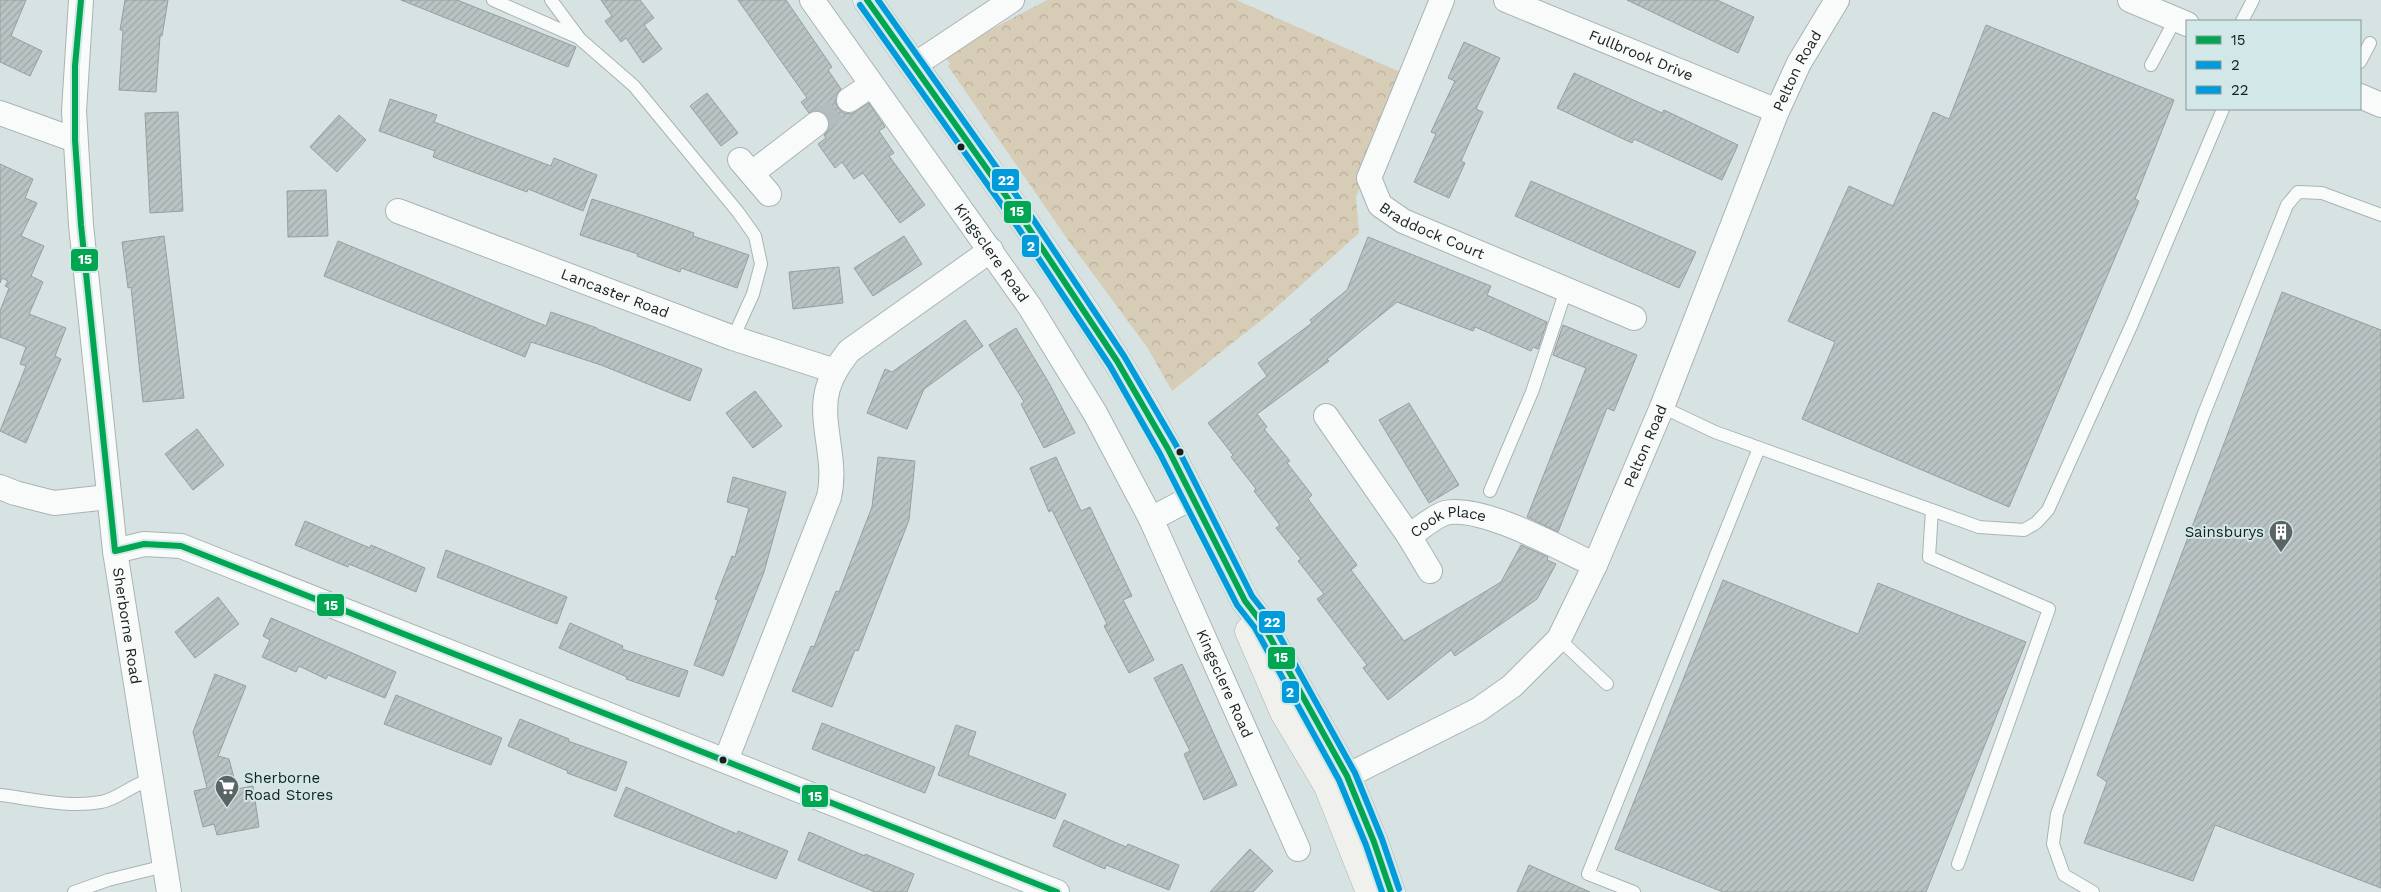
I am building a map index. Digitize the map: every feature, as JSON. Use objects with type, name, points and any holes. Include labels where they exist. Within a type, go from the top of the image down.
[{"type":"street","name":"Sherborne Road","points":[[81,0],[75,66],[75,140],[81,225],[105,440],[108,497],[115,551],[169,892]]},
{"type":"street","name":"Kingsclere Road","points":[[812,0],[871,85],[991,250],[1030,307],[1095,413],[1151,520],[1298,849]]},
{"type":"street","points":[[867,0],[1117,361],[1164,442],[1245,601],[1248,629],[1284,712],[1337,781],[1374,842],[1391,892]]},
{"type":"street","points":[[913,66],[1012,0]]},
{"type":"street","name":"Braddock Court","points":[[1442,0],[1369,178],[1380,205],[1403,222],[1634,318]]},
{"type":"street","name":"Fullbrook Drive","points":[[1506,0],[1777,111]]},
{"type":"street","name":"Pelton Road","points":[[1337,781],[1478,710],[1518,681],[1559,639],[1595,565],[1662,407],[1777,111],[1799,63],[1837,0]]},
{"type":"street","points":[[2132,0],[2181,22]]},
{"type":"street","points":[[849,100],[871,85]]},
{"type":"street","points":[[2361,96],[2381,105]]},
{"type":"street","points":[[0,113],[75,140]]},
{"type":"street","points":[[769,194],[746,167],[816,124]]},
{"type":"street","name":"Lancaster Road","points":[[398,211],[733,338],[834,371]]},
{"type":"street","points":[[726,760],[829,497],[833,479],[826,408],[827,390],[834,371],[850,351],[991,250]]},
{"type":"street","name":"Cook Place","points":[[1326,416],[1410,536],[1444,513],[1468,512],[1496,520],[1595,565]]},
{"type":"street","points":[[0,487],[54,503],[108,497]]},
{"type":"street","points":[[1151,520],[1193,497]]},
{"type":"street","points":[[1410,536],[1430,571]]},
{"type":"street","points":[[115,551],[144,544],[181,546],[1057,892]]},
{"type":"street","points":[[1337,781],[1370,892]]},
{"type":"lane","points":[[494,0],[580,38]]},
{"type":"lane","points":[[551,0],[580,38],[634,86],[738,212],[755,236],[761,264],[753,294],[733,338]]},
{"type":"lane","points":[[2243,20],[2253,0]]},
{"type":"lane","points":[[2151,65],[2181,22]]},
{"type":"lane","points":[[2361,60],[2370,43]]},
{"type":"lane","points":[[1662,407],[1715,432],[1979,527],[2024,530],[2036,523],[2048,510],[2132,324],[2223,110]]},
{"type":"lane","points":[[2093,892],[2064,875],[2053,844],[2057,814],[2203,416],[2287,206],[2298,192],[2322,193],[2381,215]]},
{"type":"lane","points":[[1490,492],[1532,392],[1566,290]]},
{"type":"lane","points":[[1634,892],[1588,874],[1759,448]]},
{"type":"lane","points":[[1932,510],[1929,558],[2049,608],[1958,864]]},
{"type":"lane","points":[[1559,639],[1607,684]]},
{"type":"lane","points":[[0,795],[66,804],[103,802],[140,782],[151,780]]},
{"type":"lane","points":[[74,892],[108,880],[165,866]]},
{"type":"green space","points":[[1047,0],[1236,0],[1407,75],[1356,197],[1359,233],[1269,314],[1172,391],[1147,347],[1068,240],[948,66],[950,64],[945,56]]},
{"type":"building","points":[[0,0],[26,0],[11,36],[42,51],[30,76],[0,62]]},
{"type":"building","points":[[125,0],[168,0],[162,36],[160,36],[156,92],[119,90],[123,30],[120,30]]},
{"type":"building","points":[[401,0],[457,0],[576,47],[568,67]]},
{"type":"building","points":[[601,0],[640,0],[654,18],[644,25],[662,49],[643,63],[626,38],[621,42],[605,21],[612,16]]},
{"type":"building","points":[[738,0],[786,0],[832,67],[828,70],[841,89],[835,101],[838,108],[844,113],[851,114],[869,103],[885,127],[879,131],[894,153],[889,156],[925,205],[900,223],[863,173],[854,179],[842,162],[835,168],[818,144],[826,138],[824,135],[830,123],[827,116],[821,111],[809,113],[801,102],[807,98]]},
{"type":"building","points":[[1627,0],[1717,0],[1754,17],[1738,53]]},
{"type":"building","points":[[1986,25],[2174,100],[2135,199],[2139,201],[2009,507],[1802,419],[1835,342],[1788,321],[1849,186],[1893,206],[1933,112],[1949,119]]},
{"type":"building","points":[[1464,42],[1500,58],[1476,109],[1483,112],[1461,161],[1465,163],[1449,198],[1414,182],[1436,134],[1431,132],[1455,81],[1448,78]]},
{"type":"building","points":[[1574,73],[1662,113],[1664,110],[1738,145],[1722,180],[1634,139],[1632,143],[1557,108]]},
{"type":"building","points":[[707,93],[738,133],[721,146],[690,106]]},
{"type":"building","points":[[390,99],[437,115],[434,122],[551,166],[554,158],[597,175],[583,211],[528,189],[527,192],[433,157],[435,151],[379,131]]},
{"type":"building","points":[[178,112],[183,211],[150,213],[145,113]]},
{"type":"building","points":[[339,115],[366,140],[337,172],[310,147]]},
{"type":"building","points":[[0,164],[33,179],[25,198],[37,203],[21,236],[44,246],[31,276],[43,282],[29,314],[66,328],[55,356],[61,359],[26,443],[0,431],[26,366],[20,364],[26,347],[0,337],[0,311],[9,288],[5,286],[8,281],[2,278],[0,283]]},
{"type":"building","points":[[1531,181],[1696,252],[1679,288],[1515,216]]},
{"type":"building","points":[[326,190],[328,236],[288,237],[287,191]]},
{"type":"building","points":[[592,199],[694,233],[693,236],[749,255],[737,288],[681,268],[680,272],[637,256],[638,254],[580,235]]},
{"type":"building","points":[[164,236],[184,398],[143,402],[131,287],[128,288],[122,242]]},
{"type":"building","points":[[904,236],[922,264],[873,296],[854,268]]},
{"type":"building","points":[[1368,237],[1491,286],[1487,295],[1547,322],[1538,349],[1533,347],[1531,351],[1475,327],[1473,331],[1397,302],[1327,359],[1329,361],[1257,414],[1267,427],[1264,429],[1290,461],[1287,463],[1312,495],[1308,499],[1357,565],[1351,570],[1404,641],[1501,582],[1521,545],[1548,557],[1547,560],[1556,564],[1537,599],[1455,656],[1451,650],[1388,700],[1363,668],[1367,665],[1317,599],[1324,594],[1298,561],[1301,559],[1276,528],[1280,525],[1254,491],[1256,489],[1231,457],[1233,455],[1208,423],[1267,376],[1258,363],[1312,323],[1310,320],[1347,290]]},
{"type":"building","points":[[338,241],[546,326],[551,312],[702,369],[690,401],[601,365],[531,342],[525,357],[324,276]]},
{"type":"building","points":[[839,267],[843,303],[793,309],[789,272]]},
{"type":"building","name":"Sainsburys","points":[[2282,292],[2381,330],[2381,888],[2215,825],[2193,881],[2084,843],[2107,782],[2097,775]]},
{"type":"building","points":[[965,320],[983,346],[924,389],[907,429],[867,413],[885,369],[892,372]]},
{"type":"building","points":[[1563,325],[1637,355],[1614,411],[1607,408],[1558,532],[1527,517],[1586,368],[1553,355]]},
{"type":"building","points":[[1016,328],[1049,383],[1075,433],[1044,448],[1021,404],[1024,402],[989,345]]},
{"type":"building","points":[[755,391],[782,426],[753,448],[726,413]]},
{"type":"building","points":[[1409,403],[1459,485],[1429,503],[1379,420]]},
{"type":"building","points":[[197,429],[224,465],[193,490],[165,454]]},
{"type":"building","points":[[878,457],[915,461],[909,520],[858,651],[855,650],[832,707],[792,691],[811,646],[814,647],[836,591],[839,592],[872,507]]},
{"type":"building","points":[[1056,457],[1081,511],[1090,507],[1132,596],[1123,600],[1154,660],[1129,673],[1104,626],[1107,624],[1052,510],[1049,512],[1030,468]]},
{"type":"building","points":[[733,477],[786,492],[764,572],[723,676],[694,665],[718,600],[715,599],[732,556],[735,557],[749,508],[727,502]]},
{"type":"building","points":[[305,521],[370,548],[371,545],[425,568],[416,592],[349,564],[348,567],[295,545]]},
{"type":"building","points":[[446,550],[567,597],[557,624],[437,577]]},
{"type":"building","points":[[1723,580],[1858,634],[1878,583],[2026,642],[1926,892],[1723,892],[1615,849]]},
{"type":"building","points":[[218,597],[239,624],[195,658],[175,632]]},
{"type":"building","points":[[271,618],[396,672],[385,698],[328,675],[326,679],[299,666],[296,672],[262,657],[270,640],[263,636]]},
{"type":"building","points":[[570,623],[623,646],[622,649],[688,671],[679,697],[626,679],[627,677],[559,648]]},
{"type":"building","points":[[1182,664],[1237,785],[1204,800],[1184,754],[1190,751],[1154,678]]},
{"type":"building","points":[[215,674],[246,686],[218,756],[229,759],[237,789],[253,786],[259,827],[217,835],[214,824],[203,827],[194,791],[207,788],[193,732]]},
{"type":"building","points":[[396,695],[502,738],[491,765],[384,724]]},
{"type":"building","points":[[520,719],[569,739],[568,741],[627,762],[616,791],[567,773],[568,771],[508,746]]},
{"type":"building","points":[[822,723],[935,767],[925,793],[812,749]]},
{"type":"building","points":[[956,725],[976,732],[968,755],[1066,794],[1055,819],[938,775]]},
{"type":"building","points":[[626,787],[737,834],[738,831],[788,851],[776,879],[614,816]]},
{"type":"building","points":[[1064,820],[1126,847],[1128,844],[1179,865],[1169,890],[1106,865],[1105,869],[1053,846]]},
{"type":"building","points":[[809,832],[914,874],[907,892],[875,892],[798,860]]},
{"type":"building","points":[[1250,849],[1273,871],[1253,892],[1210,892]]},
{"type":"building","points":[[1529,865],[1590,892],[1517,892]]},
{"type":"tunnel","points":[[816,124],[849,100]]},
{"type":"transit line","name":"15","points":[[81,0],[75,66],[75,140],[81,225],[115,551],[144,544],[181,546],[1057,892]]},
{"type":"transit line","name":"15","points":[[867,0],[1026,224],[1117,361],[1168,449],[1245,601],[1262,623],[1347,776],[1374,842],[1391,892]]},
{"type":"transit line","name":"22","points":[[878,0],[1033,219],[1124,356],[1176,445],[1252,596],[1270,619],[1355,773],[1382,839],[1399,889]]},
{"type":"transit line","name":"2","points":[[860,5],[1019,229],[1110,366],[1160,454],[1237,605],[1255,628],[1339,780],[1366,845],[1382,892]]},
{"type":"place","name":"Sainsburys","points":[[2281,553]]},
{"type":"place","name":"Sherborne Road Stores","points":[[227,808]]}]
